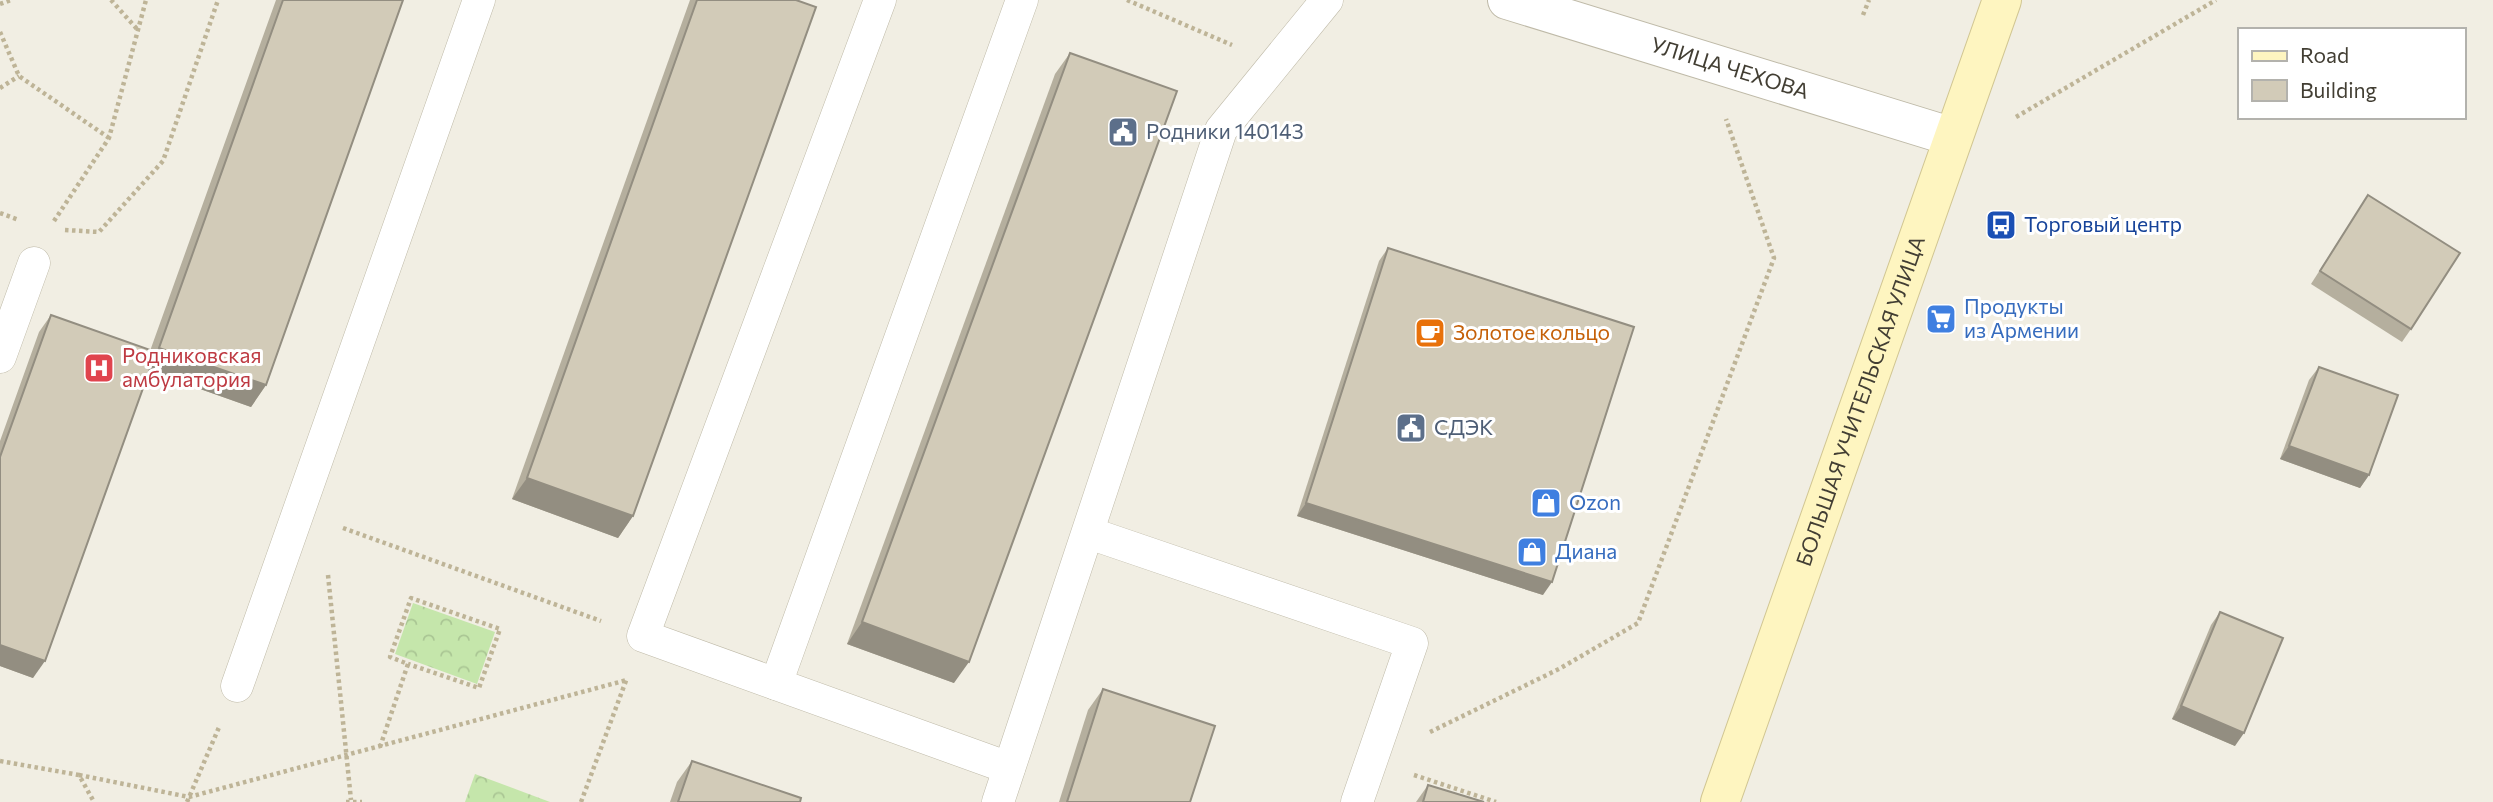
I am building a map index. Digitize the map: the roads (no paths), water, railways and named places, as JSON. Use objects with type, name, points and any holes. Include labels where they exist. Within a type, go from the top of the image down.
[{"type":"main road","name":"БОЛЬШАЯ УЧИТЕЛЬСКАЯ УЛИЦА","points":[[1720,802],[2002,0]]},
{"type":"street","name":"УЛИЦА ЧЕХОВА","points":[[1517,1],[1953,137]]},
{"type":"lane","points":[[237,686],[311,516],[480,0]]},
{"type":"lane","points":[[880,0],[643,636],[1009,768]]},
{"type":"lane","points":[[776,684],[1022,0]]},
{"type":"lane","points":[[998,802],[1221,130],[1277,65],[1327,0]]},
{"type":"lane","points":[[0,357],[34,263]]},
{"type":"lane","points":[[1089,533],[1412,643],[1357,802]]},
{"type":"place","name":"Родники 140143","points":[[1123,132]]},
{"type":"place","name":"Торговый центр","points":[[2001,225]]},
{"type":"place","name":"Продукты из Армении","points":[[1941,319]]},
{"type":"place","name":"Золотое кольцо","points":[[1430,333]]},
{"type":"place","name":"Родниковская амбулатория","points":[[99,368]]},
{"type":"place","name":"СДЭК","points":[[1411,428]]},
{"type":"place","name":"Ozon","points":[[1546,503]]},
{"type":"place","name":"Диана","points":[[1532,552]]}]
